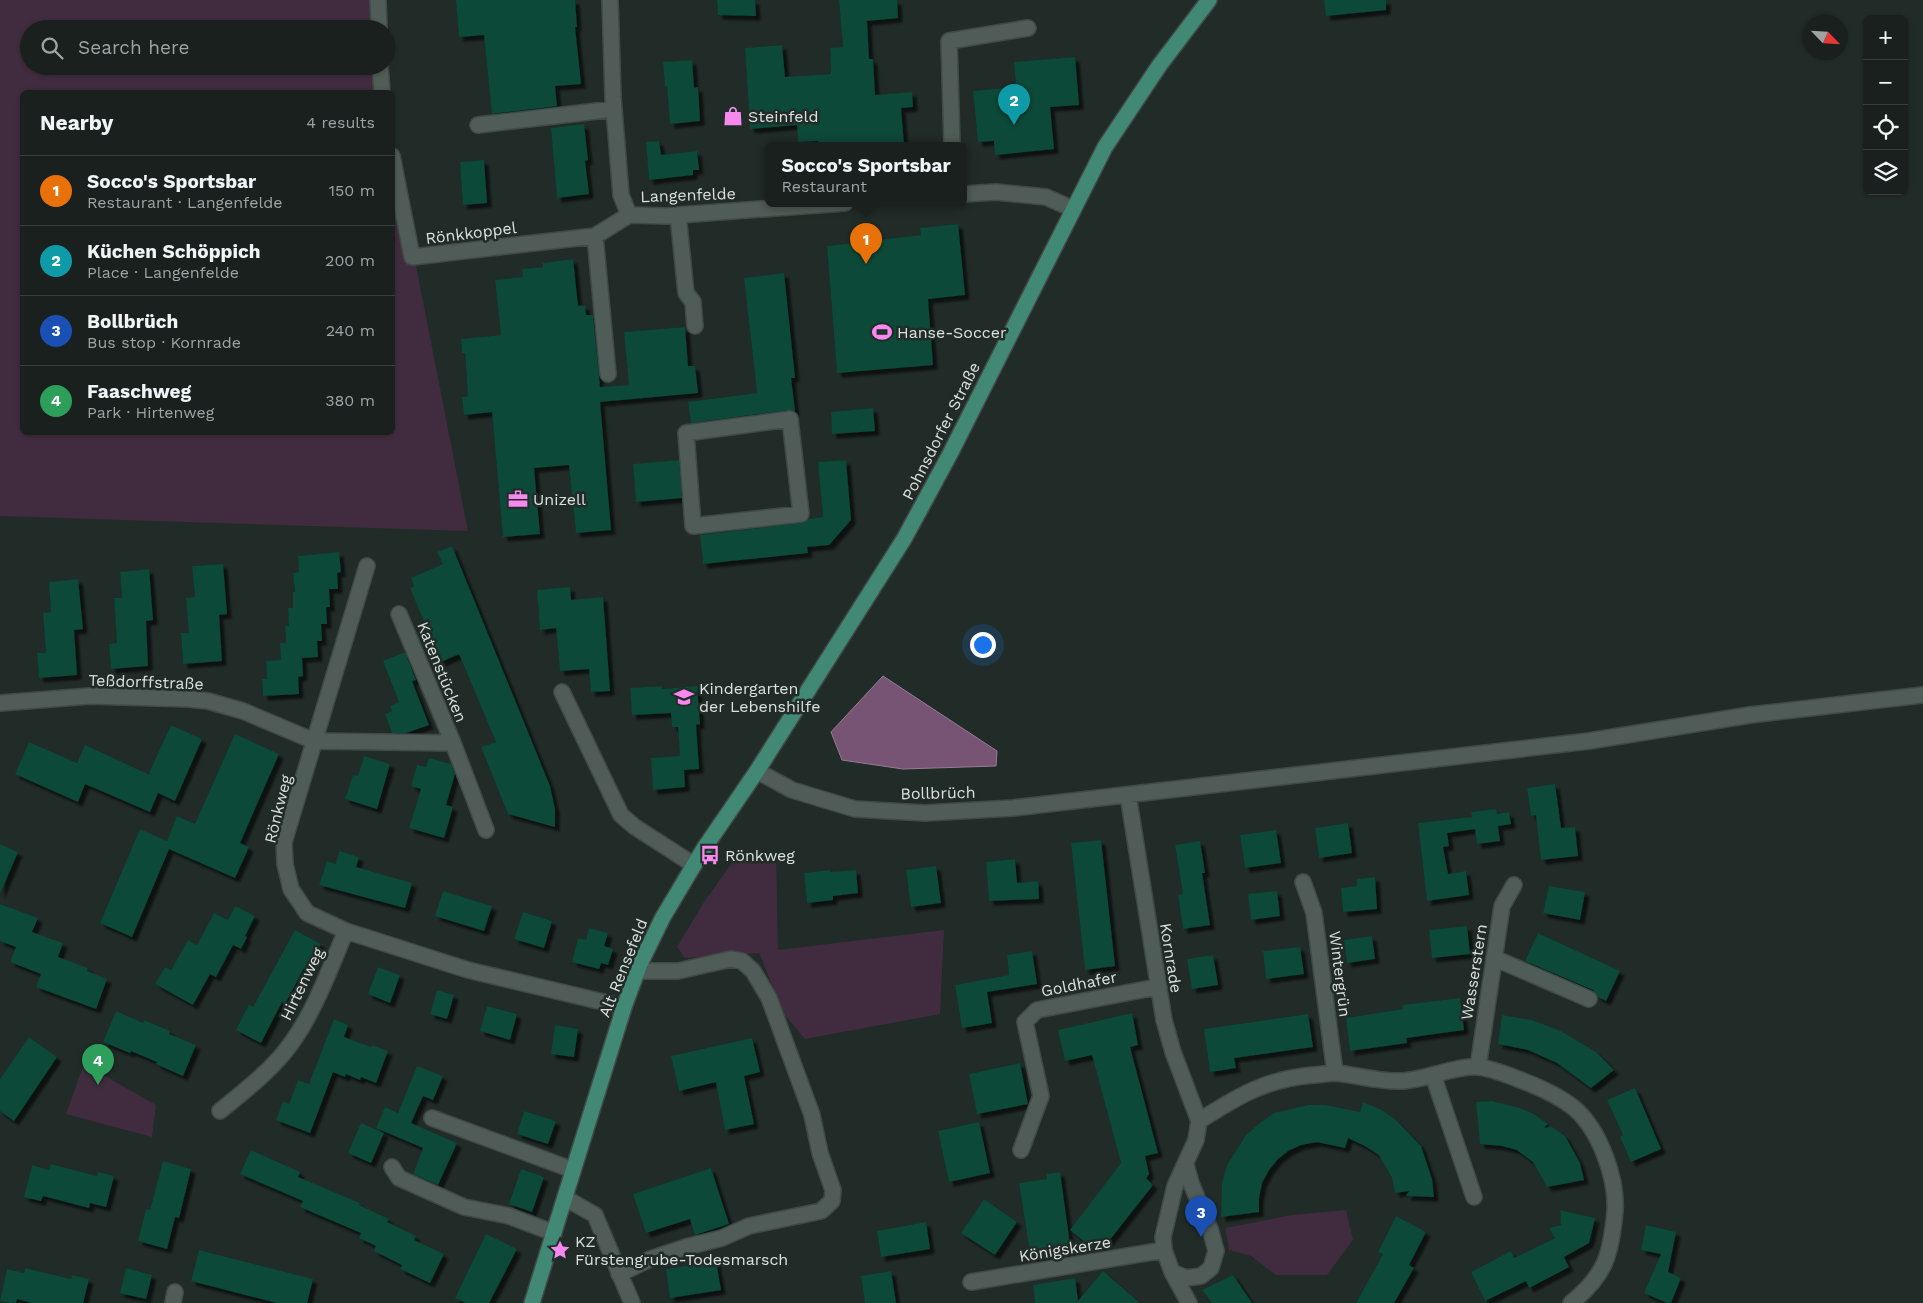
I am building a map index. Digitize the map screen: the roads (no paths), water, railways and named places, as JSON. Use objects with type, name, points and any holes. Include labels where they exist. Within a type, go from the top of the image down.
[{"type":"main road","name":"Pohnsdorfer Straße","points":[[757,771],[904,539],[950,454],[1105,147],[1159,66],[1209,0]]},
{"type":"main road","name":"Alt Rensefeld","points":[[532,1303],[624,1007],[638,971],[663,917],[694,865],[757,771]]},
{"type":"street","points":[[378,0],[379,20]]},
{"type":"street","name":"Langenfelde","points":[[610,0],[614,109],[621,195],[629,215],[678,215],[789,207]]},
{"type":"street","points":[[952,142],[949,40],[1028,28]]},
{"type":"street","points":[[381,75],[382,90]]},
{"type":"street","points":[[478,125],[614,109]]},
{"type":"street","name":"Rönkkoppel","points":[[395,171],[412,257],[596,236],[629,215]]},
{"type":"street","points":[[967,194],[996,192],[1046,197],[1073,209]]},
{"type":"street","points":[[678,215],[686,293],[693,302],[695,326]]},
{"type":"street","points":[[596,236],[608,374]]},
{"type":"street","points":[[790,419],[794,451],[801,514],[694,526],[686,433],[790,419]]},
{"type":"street","name":"Rönkweg","points":[[367,566],[284,842],[285,864],[291,889],[307,913],[346,931],[468,970],[624,1007]]},
{"type":"street","name":"Katenstücken","points":[[400,614],[453,743],[486,830]]},
{"type":"street","points":[[562,692],[621,815],[635,828],[694,865]]},
{"type":"street","name":"Bollbrüch","points":[[757,771],[792,790],[855,809],[925,813],[1013,808],[1589,740],[1750,715],[1923,695]]},
{"type":"street","name":"Teßdorffstraße","points":[[0,703],[90,696],[208,701],[243,711],[314,741]]},
{"type":"street","name":"Katenstücken","points":[[314,741],[453,743]]},
{"type":"street","name":"Kornrade","points":[[1128,795],[1157,987],[1164,1020],[1173,1052],[1199,1121]]},
{"type":"street","name":"Wintergrün","points":[[1303,882],[1314,913],[1335,1073]]},
{"type":"street","name":"Wasserstern","points":[[1478,1067],[1502,906],[1514,885]]},
{"type":"street","name":"Hirtenweg","points":[[220,1111],[257,1081],[290,1046],[315,1005],[346,931]]},
{"type":"street","points":[[619,1274],[650,1259],[722,1238],[749,1226],[822,1211],[832,1201],[833,1196],[833,1190],[820,1153],[812,1115],[769,998],[754,970],[742,961],[731,958],[678,970],[638,971]]},
{"type":"street","points":[[1494,958],[1589,999]]},
{"type":"street","name":"Goldhafer","points":[[1021,1150],[1041,1096],[1026,1022],[1037,1010],[1157,987]]},
{"type":"street","points":[[1189,1303],[1172,1272],[1164,1250],[1163,1236],[1175,1186],[1196,1140],[1199,1121],[1236,1097],[1266,1084],[1301,1076],[1335,1073],[1372,1080],[1401,1081],[1478,1067],[1525,1081],[1574,1108],[1584,1119],[1601,1145],[1609,1166],[1615,1202],[1612,1242],[1607,1260],[1596,1278],[1586,1291],[1571,1303]]},
{"type":"street","points":[[1434,1075],[1474,1197]]},
{"type":"street","points":[[432,1118],[573,1170]]},
{"type":"street","points":[[1172,1272],[1186,1278],[1200,1276],[1211,1268],[1216,1251],[1211,1232],[1191,1184],[1186,1165]]},
{"type":"street","points":[[392,1167],[399,1178],[464,1207],[509,1216],[554,1233]]},
{"type":"street","points":[[565,1198],[595,1216],[632,1303]]},
{"type":"street","name":"Königskerze","points":[[971,1282],[1164,1250]]},
{"type":"place","name":"Steinfeld","points":[[733,116]]},
{"type":"place","name":"Küchen Schöppich","points":[[1014,125]]},
{"type":"place","name":"Socco's Sportsbar","points":[[866,264]]},
{"type":"place","name":"Hanse-Soccer","points":[[882,332]]},
{"type":"place","name":"Unizell","points":[[518,499]]},
{"type":"place","name":"Kindergarten der Lebenshilfe","points":[[684,697]]},
{"type":"place","name":"Rönkweg","points":[[710,855]]},
{"type":"place","name":"Faaschweg","points":[[98,1085]]},
{"type":"place","name":"Bollbrüch","points":[[1201,1237]]},
{"type":"place","name":"KZ Fürstengrube-Todesmarsch","points":[[560,1250]]}]
